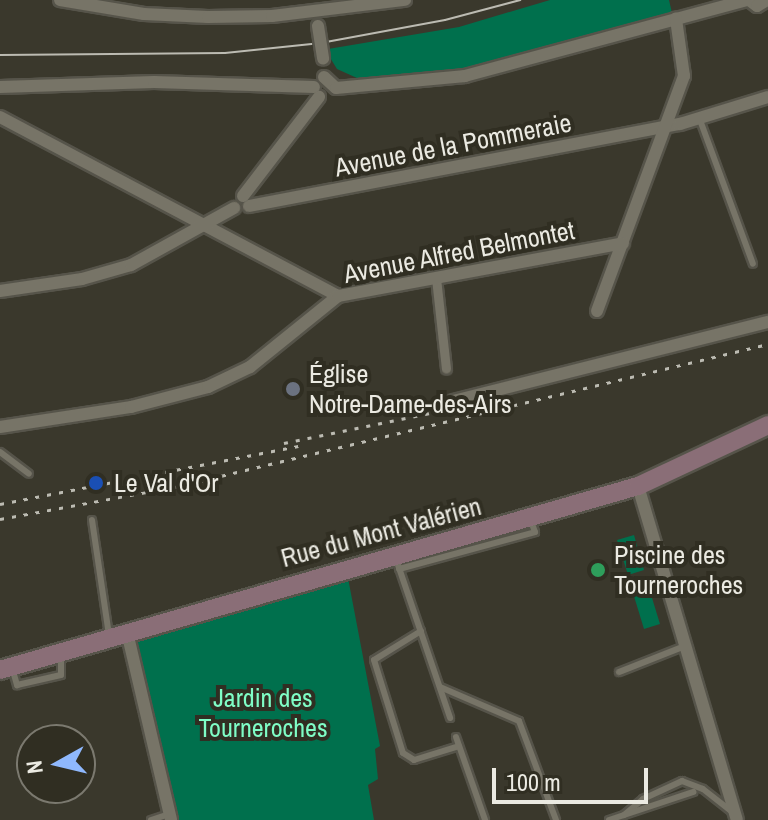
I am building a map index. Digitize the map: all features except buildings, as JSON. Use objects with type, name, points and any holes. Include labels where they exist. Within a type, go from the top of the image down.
[{"type":"main road","name":"Rue du Mont Valérien","points":[[6,669],[127,632],[532,525],[638,486],[768,425]]},
{"type":"street","points":[[60,0],[157,6],[208,17],[317,19],[340,6],[405,0]]},
{"type":"street","points":[[324,77],[336,88],[465,76],[747,0],[757,6],[767,0]]},
{"type":"street","points":[[0,291],[82,279],[131,265],[206,227],[234,208],[234,200],[246,201],[324,77],[317,19]]},
{"type":"street","points":[[597,311],[685,69],[676,19]]},
{"type":"street","points":[[4,90],[154,82],[317,92],[332,97],[336,88]]},
{"type":"street","name":"Avenue de la Pommeraie","points":[[246,201],[665,127],[700,120],[768,97]]},
{"type":"street","points":[[0,117],[338,296]]},
{"type":"street","name":"Avenue Alfred Belmontet","points":[[0,427],[131,407],[208,387],[262,359],[338,296],[623,243]]},
{"type":"street","points":[[436,278],[446,368]]},
{"type":"street","points":[[453,401],[768,322]]},
{"type":"street","points":[[638,486],[736,817]]},
{"type":"street","points":[[127,632],[170,817]]},
{"type":"lane","points":[[700,120],[753,264]]},
{"type":"lane","points":[[0,452],[29,474]]},
{"type":"lane","points":[[92,520],[109,639]]},
{"type":"lane","points":[[397,562],[450,718]]},
{"type":"lane","points":[[421,631],[374,660],[403,753],[414,760],[459,746]]},
{"type":"lane","points":[[619,672],[685,646]]},
{"type":"lane","points":[[440,687],[519,721],[556,820]]},
{"type":"lane","points":[[456,737],[485,820]]},
{"type":"lane","points":[[624,815],[643,799],[682,781],[703,789],[736,817]]},
{"type":"lane","points":[[609,820],[693,792]]},
{"type":"lane","points":[[151,820],[170,817]]},
{"type":"green space","points":[[550,0],[669,0],[672,13],[486,66],[417,76],[357,78],[337,69],[329,56],[328,49],[459,27]]},
{"type":"green space","points":[[634,535],[644,570],[628,575],[617,540]]},
{"type":"green space","name":"Jardin des Tourneroches","points":[[348,578],[380,746],[375,749],[378,779],[368,785],[374,820],[175,820],[135,642],[139,637]]},
{"type":"green space","points":[[649,588],[660,624],[644,629],[633,593]]},
{"type":"tram line","points":[[326,42],[445,20],[520,0]]},
{"type":"tram line","points":[[0,55],[225,53],[312,44]]},
{"type":"railway","points":[[0,519],[175,487],[768,344]]},
{"type":"railway","points":[[284,443],[445,410]]},
{"type":"railway","points":[[0,504],[298,446]]},
{"type":"place","name":"Église Notre-Dame-des-Airs","points":[[293,389]]},
{"type":"place","name":"Le Val d'Or","points":[[96,483]]},
{"type":"place","name":"Piscine des Tourneroches","points":[[598,570]]}]
